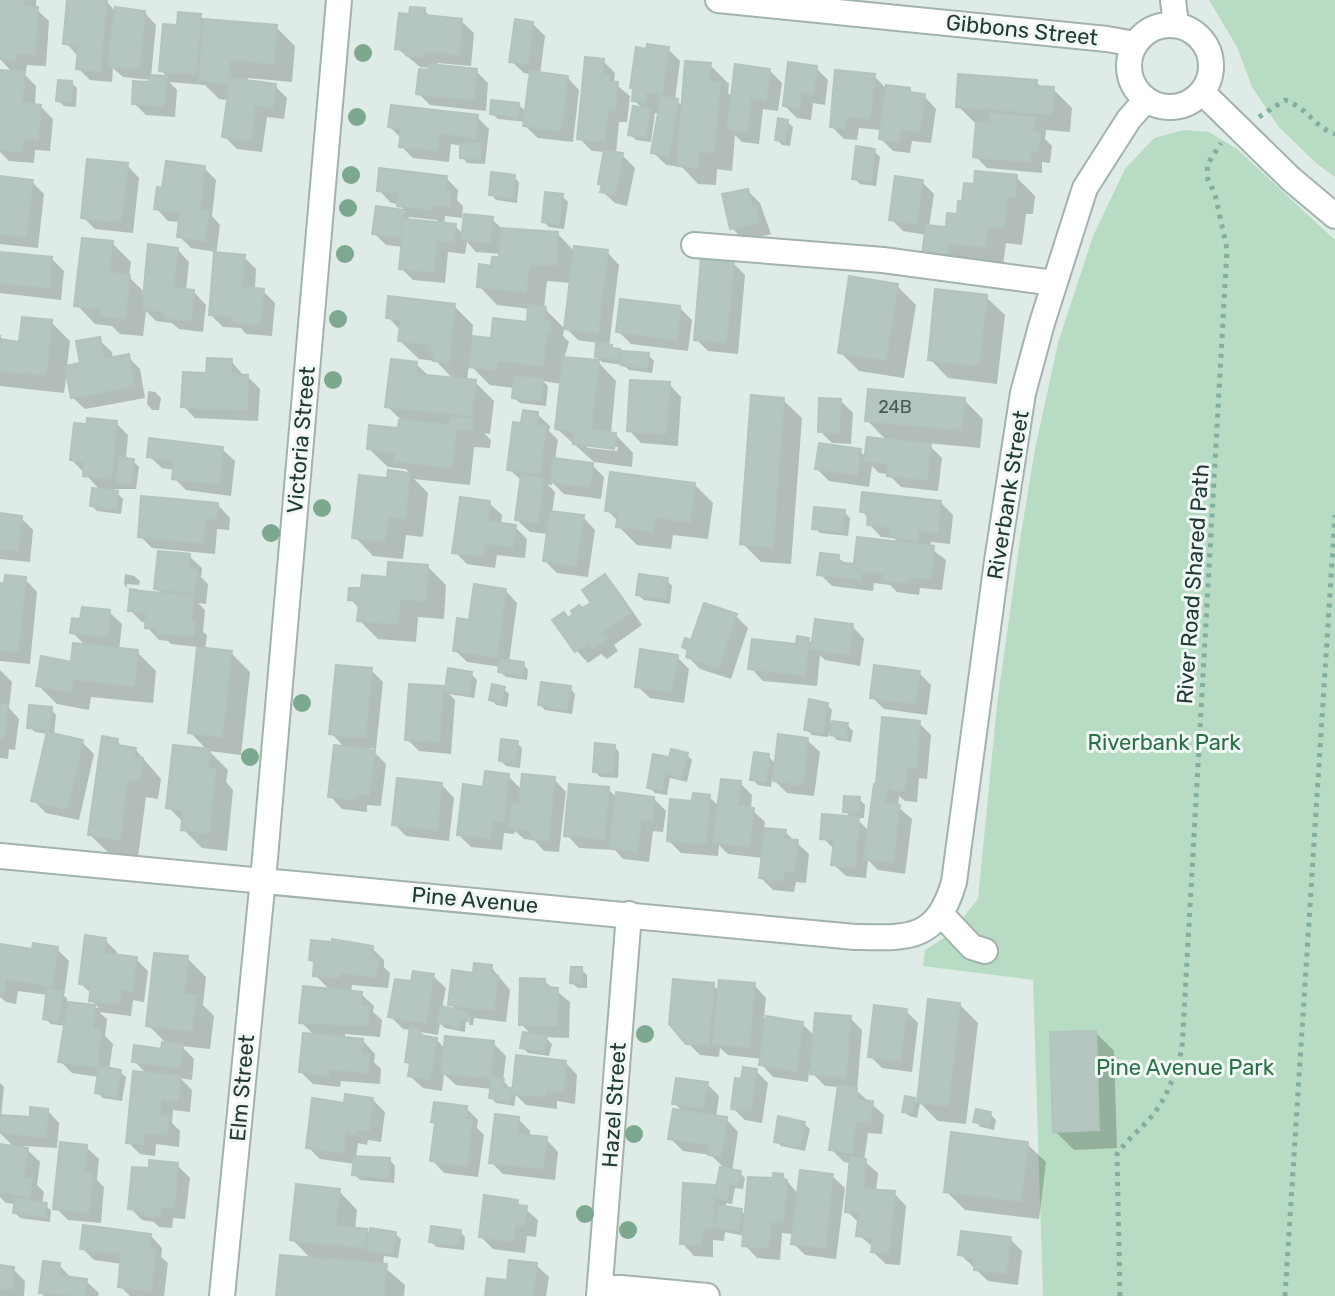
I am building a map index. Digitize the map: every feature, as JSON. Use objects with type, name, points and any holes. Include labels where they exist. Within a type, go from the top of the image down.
[{"type":"street","name":"Victoria Street","points":[[262,881],[339,0]]},
{"type":"street","name":"Gibbons Street","points":[[718,0],[817,4],[1135,44]]},
{"type":"street","points":[[1173,0],[1176,25]]},
{"type":"street","points":[[1176,25],[1198,36],[1206,45],[1211,69],[1202,92],[1182,106],[1170,108],[1146,100],[1131,81],[1130,56],[1135,44],[1152,28],[1176,25]]},
{"type":"street","points":[[1202,92],[1291,179],[1333,214]]},
{"type":"street","name":"Riverbank Street","points":[[941,914],[954,882],[1023,393],[1085,188],[1129,119],[1146,100]]},
{"type":"street","points":[[694,245],[883,260],[1054,283]]},
{"type":"street","name":"Pine Avenue","points":[[0,856],[855,937],[909,937],[925,931],[941,914]]},
{"type":"street","name":"Elm Street","points":[[222,1296],[262,881]]},
{"type":"street","name":"Hazel Street","points":[[600,1291],[629,914]]},
{"type":"street","points":[[941,914],[972,947],[985,951]]},
{"type":"street","points":[[600,1291],[707,1296]]},
{"type":"path","name":"River Road Shared Path","points":[[1120,1296],[1117,1154],[1155,1113],[1174,1078],[1182,1049],[1227,249],[1215,194],[1208,180],[1207,165],[1218,146],[1285,100],[1307,111],[1323,130],[1335,134]]},
{"type":"path","points":[[1285,1296],[1335,515]]},
{"type":"green space","points":[[1209,0],[1335,0],[1335,177],[1278,126],[1252,87],[1237,47]]},
{"type":"green space","name":"Riverbank Park","points":[[1184,130],[1209,132],[1237,149],[1335,240],[1335,1296],[1043,1296],[1033,980],[923,966],[925,950],[949,935],[978,899],[997,705],[1020,540],[1035,449],[1058,343],[1093,236],[1125,169],[1154,138]]},
{"type":"building","points":[[1,0],[24,0],[23,6],[38,7],[35,55],[15,53],[15,60],[0,59]]},
{"type":"building","points":[[67,0],[107,0],[100,71],[76,69],[78,46],[63,44]]},
{"type":"building","points":[[115,7],[145,11],[139,69],[108,66]]},
{"type":"building","points":[[410,7],[425,8],[425,15],[462,19],[459,55],[423,51],[423,57],[406,55],[406,50],[395,49],[399,13],[409,14]]},
{"type":"building","points":[[178,12],[201,14],[196,74],[159,71],[163,24],[177,25]]},
{"type":"building","points":[[204,19],[277,25],[274,64],[230,60],[228,84],[199,81]]},
{"type":"building","points":[[515,19],[533,22],[528,64],[509,62]]},
{"type":"building","points":[[647,44],[669,47],[662,94],[646,92],[645,102],[632,101],[633,88],[630,88],[636,47],[646,49]]},
{"type":"building","points":[[585,57],[604,59],[602,75],[610,75],[609,81],[618,82],[615,111],[608,110],[604,142],[577,139]]},
{"type":"building","points":[[685,61],[711,63],[709,81],[720,82],[714,153],[699,152],[698,168],[677,166]]},
{"type":"building","points":[[788,62],[817,66],[813,94],[801,92],[799,109],[783,106]]},
{"type":"building","points":[[429,64],[477,69],[474,100],[416,94],[419,69],[429,70]]},
{"type":"building","points":[[735,64],[770,69],[766,100],[751,98],[747,132],[727,130]]},
{"type":"building","points":[[0,70],[25,72],[22,103],[41,105],[38,140],[23,139],[22,152],[0,150]]},
{"type":"building","points":[[835,70],[875,74],[870,119],[847,116],[845,129],[830,127]]},
{"type":"building","points":[[530,71],[568,76],[561,131],[523,126]]},
{"type":"building","points":[[958,74],[1037,80],[1037,86],[1054,87],[1052,114],[956,107]]},
{"type":"building","points":[[150,75],[166,76],[164,106],[132,104],[133,81],[149,82]]},
{"type":"building","points":[[230,78],[276,84],[273,108],[255,105],[251,141],[222,137]]},
{"type":"building","points":[[58,80],[72,81],[71,102],[56,101]]},
{"type":"building","points":[[886,85],[910,88],[910,92],[925,94],[920,132],[900,129],[899,142],[879,139]]},
{"type":"building","points":[[661,96],[678,99],[669,156],[651,153]]},
{"type":"building","points":[[491,100],[519,103],[518,117],[490,114]]},
{"type":"building","points":[[391,105],[478,115],[475,138],[439,133],[437,151],[399,147],[401,129],[388,127]]},
{"type":"building","points":[[633,106],[650,109],[646,138],[628,135]]},
{"type":"building","points":[[990,113],[1034,117],[1033,132],[1040,132],[1038,151],[1031,151],[1030,162],[973,157],[976,122],[990,123]]},
{"type":"building","points":[[778,118],[788,120],[785,142],[775,140]]},
{"type":"building","points":[[460,143],[481,144],[480,159],[460,158]]},
{"type":"building","points":[[856,146],[875,149],[871,181],[852,179]]},
{"type":"building","points":[[604,150],[623,153],[616,195],[600,192],[602,185],[598,184]]},
{"type":"building","points":[[87,159],[128,163],[121,222],[81,218]]},
{"type":"building","points":[[166,161],[205,166],[200,209],[209,211],[205,241],[177,237],[180,212],[154,209],[157,187],[162,188]]},
{"type":"building","points":[[379,168],[447,176],[445,191],[451,191],[450,207],[433,205],[433,210],[397,206],[398,193],[377,191]]},
{"type":"building","points":[[975,171],[1017,175],[1015,197],[1007,196],[1004,228],[988,226],[985,247],[949,243],[947,257],[922,254],[926,225],[946,227],[947,213],[957,214],[964,183],[974,184]]},
{"type":"building","points":[[491,172],[515,175],[512,198],[489,195]]},
{"type":"building","points":[[0,176],[33,180],[26,237],[0,234]]},
{"type":"building","points":[[895,176],[923,180],[916,224],[889,220]]},
{"type":"building","points":[[748,189],[759,222],[730,229],[722,194]]},
{"type":"building","points":[[545,192],[563,194],[559,224],[542,222]]},
{"type":"building","points":[[376,206],[404,210],[400,237],[372,234]]},
{"type":"building","points":[[464,214],[493,217],[490,243],[461,240]]},
{"type":"building","points":[[404,219],[456,224],[454,243],[437,241],[433,272],[399,269]]},
{"type":"building","points":[[501,228],[558,232],[556,265],[529,264],[526,292],[477,287],[479,264],[491,266],[492,257],[499,257]]},
{"type":"building","points":[[82,238],[113,241],[109,272],[130,275],[125,319],[99,316],[100,309],[74,306]]},
{"type":"building","points":[[148,244],[178,248],[173,288],[194,290],[191,321],[165,318],[165,312],[142,309]]},
{"type":"building","points":[[574,246],[608,250],[598,333],[564,329]]},
{"type":"building","points":[[0,252],[52,257],[49,288],[0,283]]},
{"type":"building","points":[[214,252],[245,255],[242,287],[264,289],[260,325],[232,322],[232,317],[209,315]]},
{"type":"building","points":[[701,258],[734,261],[726,343],[694,340]]},
{"type":"building","points":[[849,276],[898,284],[886,360],[838,353]]},
{"type":"building","points":[[935,289],[987,295],[979,366],[928,360]]},
{"type":"building","points":[[388,296],[455,304],[449,363],[433,361],[434,351],[429,351],[430,345],[398,341],[401,320],[386,318]]},
{"type":"building","points":[[620,299],[680,306],[677,340],[616,332]]},
{"type":"building","points":[[528,305],[546,307],[544,321],[551,321],[543,366],[497,360],[496,370],[469,367],[473,336],[491,338],[493,318],[527,322]]},
{"type":"building","points":[[22,317],[52,320],[46,375],[0,371],[0,339],[19,342]]},
{"type":"building","points":[[100,337],[104,359],[129,354],[134,386],[71,398],[65,366],[80,363],[76,341]]},
{"type":"building","points":[[596,343],[620,349],[619,360],[595,357]]},
{"type":"building","points":[[622,351],[649,353],[647,368],[621,365]]},
{"type":"building","points":[[563,357],[599,360],[591,430],[616,433],[614,449],[573,444],[575,432],[555,429]]},
{"type":"building","points":[[207,358],[232,359],[231,374],[248,375],[247,410],[181,407],[183,372],[206,373]]},
{"type":"building","points":[[391,359],[417,362],[416,374],[476,380],[472,416],[385,407]]},
{"type":"building","points":[[514,376],[543,379],[541,401],[512,398]]},
{"type":"building","points":[[630,380],[670,382],[666,434],[627,431]]},
{"type":"building","points":[[868,389],[965,398],[962,430],[865,421]]},
{"type":"building","points":[[751,395],[784,398],[773,547],[740,544]]},
{"type":"building","points":[[819,398],[841,399],[839,432],[818,432]]},
{"type":"building","points":[[523,410],[538,412],[537,424],[546,426],[540,474],[507,470],[513,422],[521,423]]},
{"type":"building","points":[[451,417],[473,419],[472,430],[456,429],[452,468],[395,461],[395,453],[367,449],[369,425],[398,428],[399,420],[450,425]]},
{"type":"building","points":[[87,418],[117,421],[111,479],[83,476],[84,462],[70,460],[74,423],[87,424]]},
{"type":"building","points":[[867,437],[931,444],[927,480],[887,476],[888,464],[864,461]]},
{"type":"building","points":[[149,438],[223,447],[219,484],[172,479],[174,460],[147,457]]},
{"type":"building","points":[[819,443],[861,449],[857,475],[815,469]]},
{"type":"building","points":[[119,457],[134,459],[131,484],[116,482]]},
{"type":"building","points":[[553,458],[593,463],[590,487],[550,482]]},
{"type":"building","points":[[388,470],[410,473],[405,519],[388,517],[385,541],[352,538],[359,475],[387,478]]},
{"type":"building","points":[[610,472],[695,483],[690,522],[654,517],[653,531],[616,527],[618,513],[605,511]]},
{"type":"building","points":[[521,475],[543,478],[538,523],[515,520]]},
{"type":"building","points":[[92,488],[118,491],[116,510],[90,506]]},
{"type":"building","points":[[862,492],[941,501],[938,533],[919,530],[918,540],[890,537],[891,528],[867,525],[868,513],[860,512]]},
{"type":"building","points":[[141,496],[218,503],[217,519],[205,518],[203,543],[138,537]]},
{"type":"building","points":[[460,497],[490,501],[488,521],[516,525],[513,547],[485,543],[483,556],[452,553]]},
{"type":"building","points":[[814,507],[845,510],[842,532],[812,529]]},
{"type":"building","points":[[550,511],[584,515],[576,566],[543,561]]},
{"type":"building","points":[[0,513],[22,516],[18,551],[0,549]]},
{"type":"building","points":[[857,537],[934,546],[931,579],[908,577],[908,583],[883,581],[884,574],[853,571]]},
{"type":"building","points":[[158,551],[190,554],[189,569],[197,570],[194,593],[154,589]]},
{"type":"building","points":[[820,553],[839,555],[838,562],[855,564],[853,571],[862,571],[861,579],[817,575]]},
{"type":"building","points":[[388,562],[428,565],[426,601],[400,599],[398,624],[357,621],[359,601],[348,600],[349,588],[361,588],[362,575],[387,577]]},
{"type":"building","points":[[605,574],[632,612],[603,632],[608,638],[593,649],[588,642],[575,652],[552,620],[564,612],[568,618],[579,605],[582,608],[591,603],[582,590]]},
{"type":"building","points":[[639,574],[668,578],[665,599],[636,595]]},
{"type":"building","points":[[5,575],[26,577],[18,652],[0,650],[0,583],[4,584]]},
{"type":"building","points":[[474,584],[506,589],[497,657],[453,651],[457,618],[469,620]]},
{"type":"building","points":[[130,590],[194,596],[191,621],[195,621],[194,636],[157,633],[157,629],[145,628],[146,612],[128,611]]},
{"type":"building","points":[[704,603],[737,614],[719,668],[686,657],[688,650],[682,647],[685,638],[691,640]]},
{"type":"building","points":[[82,607],[110,610],[108,637],[70,633],[72,618],[80,619]]},
{"type":"building","points":[[815,619],[853,624],[849,655],[811,649]]},
{"type":"building","points":[[797,636],[809,638],[805,675],[748,669],[752,639],[796,644]]},
{"type":"building","points":[[73,643],[138,650],[134,686],[73,679],[71,692],[36,686],[41,656],[71,662]]},
{"type":"building","points":[[197,647],[232,651],[222,737],[188,733]]},
{"type":"building","points":[[640,649],[678,655],[672,692],[635,687]]},
{"type":"building","points":[[500,659],[524,662],[522,676],[498,672]]},
{"type":"building","points":[[336,665],[372,668],[365,738],[329,734]]},
{"type":"building","points":[[874,665],[920,671],[915,704],[870,698]]},
{"type":"building","points":[[448,668],[472,672],[469,694],[445,690]]},
{"type":"building","points":[[541,682],[571,686],[567,710],[538,705]]},
{"type":"building","points":[[409,684],[444,686],[439,742],[405,740]]},
{"type":"building","points":[[492,684],[505,687],[501,703],[489,700]]},
{"type":"building","points":[[809,699],[828,703],[823,733],[804,730]]},
{"type":"building","points":[[0,704],[8,705],[3,739],[0,738]]},
{"type":"building","points":[[29,705],[52,707],[49,730],[27,728]]},
{"type":"building","points":[[882,717],[920,721],[916,768],[907,767],[905,791],[890,790],[891,784],[876,783]]},
{"type":"building","points":[[832,721],[848,723],[846,738],[830,735]]},
{"type":"building","points":[[47,732],[83,740],[67,809],[31,801]]},
{"type":"building","points":[[778,734],[808,738],[803,785],[773,781]]},
{"type":"building","points":[[102,736],[118,739],[117,745],[136,748],[134,757],[143,758],[140,781],[127,780],[120,840],[88,835]]},
{"type":"building","points":[[501,739],[518,741],[515,763],[499,761]]},
{"type":"building","points":[[595,743],[615,745],[613,773],[593,772]]},
{"type":"building","points":[[173,745],[210,749],[208,768],[216,769],[209,833],[181,830],[183,810],[166,808]]},
{"type":"building","points":[[334,745],[375,750],[369,795],[356,793],[355,800],[328,797]]},
{"type":"building","points":[[671,749],[688,753],[681,778],[665,773]]},
{"type":"building","points":[[754,752],[769,754],[766,782],[750,780]]},
{"type":"building","points":[[653,754],[668,757],[662,790],[647,788]]},
{"type":"building","points":[[485,771],[509,774],[503,822],[493,821],[490,839],[457,835],[463,784],[483,787]]},
{"type":"building","points":[[522,774],[555,777],[548,841],[530,839],[530,830],[509,828],[512,804],[519,804]]},
{"type":"building","points":[[397,778],[442,783],[437,830],[392,825]]},
{"type":"building","points":[[721,779],[741,781],[738,806],[754,808],[749,847],[713,842]]},
{"type":"building","points":[[569,784],[609,787],[604,839],[564,836]]},
{"type":"building","points":[[874,784],[888,786],[885,803],[900,805],[893,862],[864,859]]},
{"type":"building","points":[[616,792],[654,797],[652,821],[641,819],[637,851],[609,847]]},
{"type":"building","points":[[693,793],[710,795],[706,844],[667,841],[670,799],[692,801]]},
{"type":"building","points":[[844,796],[860,797],[859,813],[843,812]]},
{"type":"building","points":[[822,814],[859,817],[855,867],[831,865],[834,840],[820,839]]},
{"type":"building","points":[[765,828],[786,830],[785,839],[798,840],[794,872],[784,871],[783,881],[759,878]]},
{"type":"building","points":[[85,935],[106,938],[104,953],[137,957],[132,991],[121,989],[119,1004],[89,1001],[91,986],[79,984]]},
{"type":"building","points":[[332,939],[373,946],[372,958],[378,959],[377,977],[340,973],[340,978],[313,976],[314,961],[309,960],[311,940],[332,942]]},
{"type":"building","points":[[33,943],[58,947],[52,986],[6,979],[4,993],[0,992],[0,944],[32,949]]},
{"type":"building","points":[[154,953],[188,956],[184,994],[196,995],[192,1031],[146,1026]]},
{"type":"building","points":[[474,963],[492,965],[491,975],[498,976],[494,1010],[448,1005],[452,970],[473,973]]},
{"type":"building","points":[[571,967],[582,967],[582,984],[570,983]]},
{"type":"building","points":[[413,971],[434,974],[426,1023],[388,1017],[395,979],[411,981]]},
{"type":"building","points":[[520,978],[545,979],[545,987],[558,988],[557,1026],[519,1025]]},
{"type":"building","points":[[673,979],[714,983],[708,1046],[686,1044],[669,1024]]},
{"type":"building","points":[[719,980],[755,983],[749,1047],[713,1044]]},
{"type":"building","points":[[303,986],[362,992],[361,1005],[370,1006],[368,1025],[299,1023]]},
{"type":"building","points":[[47,989],[63,991],[58,1022],[43,1019]]},
{"type":"building","points":[[928,999],[960,1003],[948,1106],[917,1103]]},
{"type":"building","points":[[68,1002],[95,1005],[93,1028],[101,1030],[97,1067],[58,1062]]},
{"type":"building","points":[[874,1005],[907,1009],[900,1061],[868,1057]]},
{"type":"building","points":[[440,1006],[469,1012],[468,1021],[461,1020],[460,1027],[437,1023]]},
{"type":"building","points":[[815,1013],[851,1016],[846,1077],[810,1074]]},
{"type":"building","points":[[766,1016],[803,1022],[796,1071],[759,1065]]},
{"type":"building","points":[[410,1027],[420,1029],[419,1035],[437,1038],[430,1080],[408,1076],[410,1063],[405,1062]]},
{"type":"building","points":[[1096,1031],[1099,1130],[1053,1132],[1050,1032]]},
{"type":"building","points":[[523,1032],[547,1036],[544,1052],[520,1048]]},
{"type":"building","points":[[303,1033],[363,1039],[362,1055],[370,1055],[368,1073],[329,1069],[329,1076],[299,1072]]},
{"type":"building","points":[[445,1036],[494,1041],[490,1078],[441,1073]]},
{"type":"building","points":[[162,1042],[183,1045],[180,1068],[132,1062],[134,1045],[161,1049]]},
{"type":"building","points":[[516,1055],[566,1061],[563,1092],[546,1090],[545,1097],[512,1094]]},
{"type":"building","points":[[99,1066],[121,1070],[117,1097],[95,1093]]},
{"type":"building","points":[[743,1067],[757,1069],[751,1111],[731,1109],[735,1078],[741,1079]]},
{"type":"building","points":[[133,1071],[181,1076],[178,1101],[161,1099],[160,1116],[169,1117],[167,1135],[144,1133],[143,1144],[126,1143]]},
{"type":"building","points":[[492,1077],[504,1079],[502,1087],[511,1088],[509,1102],[489,1098]]},
{"type":"building","points":[[676,1078],[708,1082],[704,1108],[672,1104]]},
{"type":"building","points":[[838,1085],[857,1088],[856,1099],[873,1101],[870,1123],[856,1121],[852,1153],[829,1150]]},
{"type":"building","points":[[345,1094],[373,1098],[369,1131],[356,1129],[356,1134],[346,1132],[344,1153],[306,1148],[312,1098],[344,1103]]},
{"type":"building","points":[[905,1096],[915,1098],[912,1113],[902,1112]]},
{"type":"building","points":[[434,1102],[467,1106],[465,1120],[472,1120],[467,1166],[430,1161],[435,1123],[431,1122]]},
{"type":"building","points":[[30,1107],[48,1109],[46,1137],[0,1133],[0,1115],[30,1117]]},
{"type":"building","points":[[673,1109],[727,1117],[721,1157],[708,1155],[710,1145],[668,1139]]},
{"type":"building","points":[[976,1109],[991,1112],[989,1125],[973,1122]]},
{"type":"building","points":[[495,1114],[519,1117],[517,1134],[547,1137],[543,1169],[489,1163]]},
{"type":"building","points":[[778,1116],[805,1122],[800,1147],[774,1142]]},
{"type":"building","points":[[951,1132],[1028,1142],[1021,1201],[944,1192]]},
{"type":"building","points":[[60,1142],[87,1145],[85,1172],[93,1173],[89,1212],[53,1209]]},
{"type":"building","points":[[0,1144],[28,1148],[24,1177],[32,1178],[30,1196],[0,1192]]},
{"type":"building","points":[[354,1156],[390,1158],[389,1178],[352,1175]]},
{"type":"building","points":[[850,1157],[866,1159],[864,1189],[895,1191],[889,1254],[871,1252],[873,1238],[856,1236],[859,1213],[845,1212]]},
{"type":"building","points":[[149,1160],[178,1163],[174,1208],[161,1207],[160,1217],[145,1216],[146,1211],[128,1209],[132,1167],[149,1168]]},
{"type":"building","points":[[720,1167],[741,1171],[738,1185],[730,1183],[727,1200],[714,1197]]},
{"type":"building","points":[[800,1170],[833,1174],[825,1248],[791,1244]]},
{"type":"building","points":[[773,1173],[783,1174],[783,1179],[787,1180],[783,1223],[771,1222],[768,1248],[742,1246],[748,1177],[773,1178]]},
{"type":"building","points":[[683,1183],[715,1185],[713,1229],[702,1229],[701,1245],[680,1244]]},
{"type":"building","points":[[296,1184],[340,1189],[335,1226],[367,1229],[365,1248],[290,1240]]},
{"type":"building","points":[[484,1195],[518,1200],[517,1205],[527,1206],[524,1226],[515,1225],[513,1242],[479,1237]]},
{"type":"building","points":[[15,1198],[47,1203],[45,1217],[13,1213]]},
{"type":"building","points":[[719,1205],[742,1209],[738,1231],[715,1227]]},
{"type":"building","points":[[83,1225],[151,1234],[149,1248],[156,1249],[151,1291],[118,1287],[121,1254],[80,1249]]},
{"type":"building","points":[[431,1226],[461,1230],[459,1246],[429,1242]]},
{"type":"building","points":[[370,1228],[396,1232],[393,1254],[367,1250]]},
{"type":"building","points":[[961,1231],[1011,1237],[1006,1273],[974,1270],[975,1257],[958,1255]]},
{"type":"building","points":[[280,1255],[387,1264],[384,1296],[276,1296]]},
{"type":"building","points":[[509,1260],[537,1263],[533,1296],[485,1296],[487,1278],[507,1280]]},
{"type":"building","points":[[43,1261],[60,1263],[58,1275],[87,1279],[85,1296],[39,1293]]},
{"type":"building","points":[[0,1265],[14,1267],[12,1289],[0,1288]]},
{"type":"park label","name":"Pine Avenue Park","points":[[1185,1067]]}]
